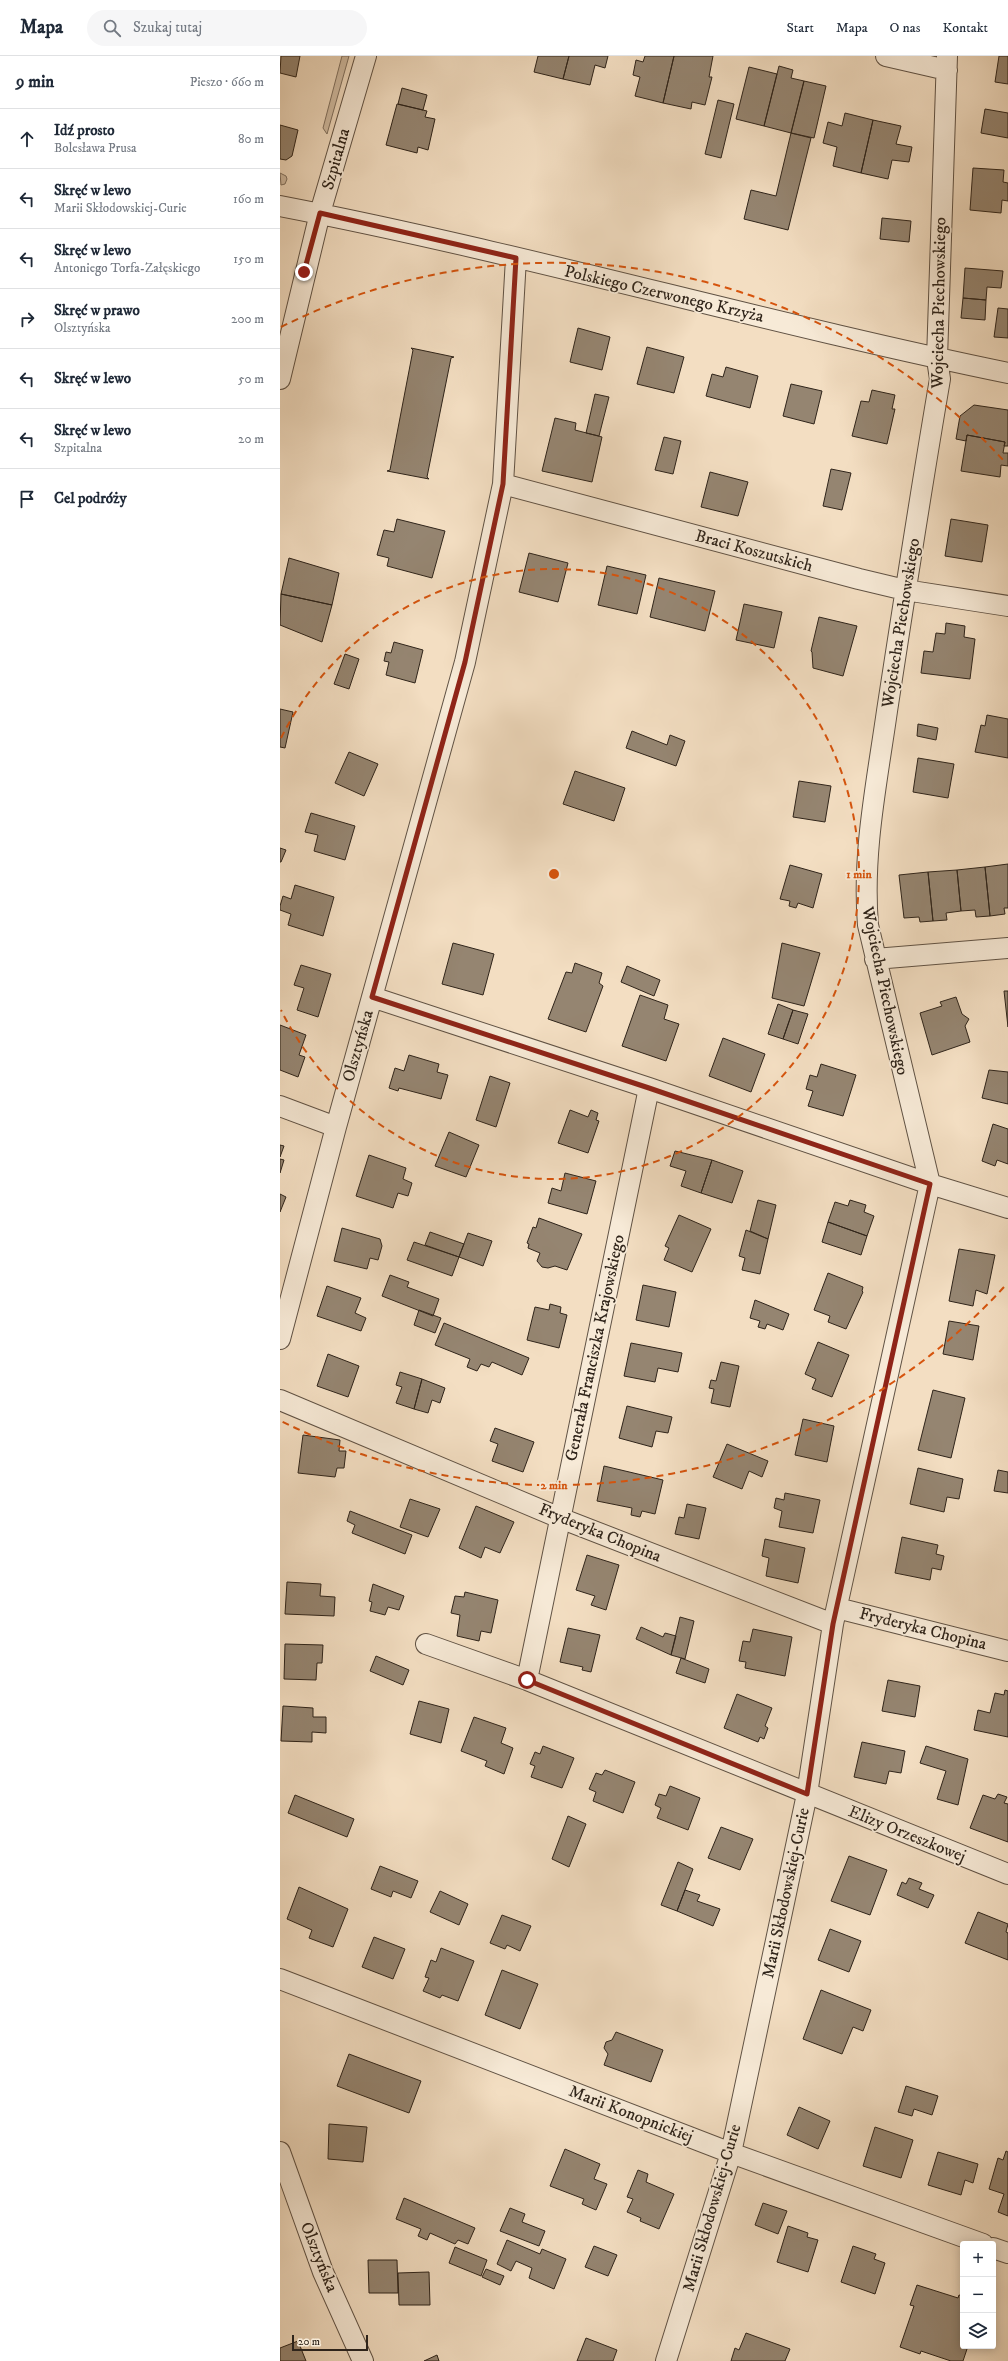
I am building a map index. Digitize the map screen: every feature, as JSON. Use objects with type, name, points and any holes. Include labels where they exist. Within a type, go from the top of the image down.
[{"type":"street","name":"Szpitalna","points":[[280,379],[320,213],[366,56]]},
{"type":"street","points":[[886,56],[947,63]]},
{"type":"street","name":"Wojciecha Piechowskiego","points":[[930,1184],[875,959],[868,925],[865,888],[868,851],[905,590],[940,380],[936,359],[947,63]]},
{"type":"street","name":"Polskiego Czerwonego Krzyża","points":[[280,206],[320,213],[516,258],[936,359],[1008,373]]},
{"type":"street","name":"Olsztyńska","points":[[280,1339],[336,1127],[465,662],[503,484],[516,258]]},
{"type":"street","name":"Braci Koszutskich","points":[[503,484],[905,590],[1008,606]]},
{"type":"street","points":[[875,959],[1008,948]]},
{"type":"street","points":[[372,997],[649,1088],[930,1184],[1008,1208]]},
{"type":"street","name":"Generała Franciszka Krajowskiego","points":[[527,1680],[649,1088]]},
{"type":"street","points":[[280,1106],[336,1127]]},
{"type":"street","name":"Marii Skłodowskiej-Curie","points":[[666,2361],[731,2153],[807,1794],[835,1616],[930,1184]]},
{"type":"street","name":"Fryderyka Chopina","points":[[280,1400],[560,1518],[835,1616],[1008,1651]]},
{"type":"street","name":"Elizy Orzeszkowej","points":[[426,1644],[527,1680],[1008,1874]]},
{"type":"street","name":"Marii Konopnickiej","points":[[280,1979],[731,2153],[975,2241]]},
{"type":"street","name":"Olsztyńska","points":[[280,2152],[323,2272],[363,2361]]},
{"type":"street","points":[[996,2249],[1008,2253]]},
{"type":"shaded area","points":[[342,56],[349,56],[327,134],[323,128]]},
{"type":"shaded area","points":[[280,173],[286,176],[287,179],[285,184],[281,185]]},
{"type":"building","points":[[281,56],[300,56],[296,77],[280,73]]},
{"type":"building","points":[[538,56],[569,56],[563,79],[534,72]]},
{"type":"building","points":[[569,56],[608,56],[605,68],[595,65],[590,85],[563,79]]},
{"type":"building","points":[[645,56],[674,56],[663,103],[635,96],[640,77],[633,75],[636,60],[643,62]]},
{"type":"building","points":[[674,56],[713,56],[709,77],[712,77],[705,105],[692,102],[691,109],[663,103]]},
{"type":"building","points":[[999,56],[1008,56],[1008,84],[995,82]]},
{"type":"building","points":[[779,66],[793,70],[791,78],[804,81],[791,133],[764,126]]},
{"type":"building","points":[[749,67],[777,74],[764,126],[736,119]]},
{"type":"building","points":[[804,81],[826,86],[814,138],[791,133]]},
{"type":"building","points":[[402,88],[427,95],[423,110],[398,104]]},
{"type":"building","points":[[718,100],[734,104],[721,158],[705,154]]},
{"type":"building","points":[[397,104],[427,111],[425,117],[435,119],[428,150],[418,147],[417,153],[386,145]]},
{"type":"building","points":[[985,109],[1008,113],[1008,138],[981,133]]},
{"type":"building","points":[[845,113],[873,120],[861,173],[833,166],[837,147],[823,143],[828,122],[842,126]]},
{"type":"building","points":[[873,120],[901,126],[896,144],[912,147],[909,162],[892,160],[888,179],[861,173]]},
{"type":"building","points":[[280,125],[298,130],[292,156],[286,160],[280,159]]},
{"type":"building","points":[[791,133],[811,138],[788,230],[744,219],[751,190],[776,196]]},
{"type":"building","points":[[973,168],[1004,170],[1003,182],[1008,183],[1008,201],[1002,200],[1001,213],[970,210]]},
{"type":"building","points":[[882,218],[911,221],[909,242],[880,239]]},
{"type":"building","points":[[965,268],[1003,271],[1001,288],[987,287],[986,300],[963,298]]},
{"type":"building","points":[[963,298],[986,300],[985,320],[961,318]]},
{"type":"building","points":[[998,308],[1008,309],[1008,338],[994,337]]},
{"type":"building","points":[[578,328],[610,337],[602,370],[570,362]]},
{"type":"building","points":[[647,347],[684,357],[674,393],[637,384]]},
{"type":"building","points":[[411,348],[454,357],[451,358],[427,477],[429,479],[387,471],[390,470],[413,350]]},
{"type":"building","points":[[726,367],[758,376],[750,408],[706,396],[712,374],[723,377]]},
{"type":"building","points":[[791,384],[822,391],[814,424],[783,416]]},
{"type":"building","points":[[872,390],[895,395],[892,409],[895,409],[887,444],[852,436],[861,401],[869,402]]},
{"type":"building","points":[[595,394],[609,397],[599,436],[586,433]]},
{"type":"building","points":[[974,405],[1008,410],[1008,446],[1004,446],[1005,442],[967,435],[966,441],[956,439],[960,416]]},
{"type":"building","points":[[555,418],[576,423],[575,430],[602,437],[592,482],[542,471]]},
{"type":"building","points":[[967,435],[1005,442],[1003,453],[1008,453],[1008,466],[1001,465],[1000,477],[961,471]]},
{"type":"building","points":[[664,437],[681,441],[673,474],[655,470]]},
{"type":"building","points":[[831,469],[851,473],[842,510],[823,506]]},
{"type":"building","points":[[710,472],[748,482],[738,516],[701,507]]},
{"type":"building","points":[[397,519],[445,531],[432,578],[387,566],[389,558],[377,555],[384,530],[394,532]]},
{"type":"building","points":[[951,519],[988,525],[982,562],[945,556]]},
{"type":"building","points":[[529,553],[568,563],[558,602],[519,592]]},
{"type":"building","points":[[289,558],[339,573],[332,605],[281,594]]},
{"type":"building","points":[[607,566],[646,575],[637,614],[598,605]]},
{"type":"building","points":[[659,578],[715,591],[705,631],[650,617]]},
{"type":"building","points":[[281,594],[332,605],[322,642],[280,625]]},
{"type":"building","points":[[744,604],[782,612],[774,648],[736,640]]},
{"type":"building","points":[[819,617],[857,626],[843,676],[813,668],[811,651]]},
{"type":"building","points":[[946,623],[965,626],[964,637],[975,639],[970,679],[921,673],[924,651],[933,652],[936,633],[945,634]]},
{"type":"building","points":[[394,642],[423,650],[415,683],[386,675],[389,662],[384,661],[386,652],[391,653]]},
{"type":"building","points":[[345,654],[359,659],[349,689],[334,684]]},
{"type":"building","points":[[280,709],[293,712],[285,748],[280,747]]},
{"type":"building","points":[[987,715],[1008,719],[1008,758],[975,752],[981,725],[985,726]]},
{"type":"building","points":[[918,724],[938,728],[936,740],[917,736]]},
{"type":"building","points":[[632,731],[667,745],[670,735],[685,741],[676,766],[626,748]]},
{"type":"building","points":[[349,752],[378,764],[364,796],[335,783]]},
{"type":"building","points":[[918,758],[954,764],[948,798],[913,792]]},
{"type":"building","points":[[575,771],[625,788],[614,821],[563,804]]},
{"type":"building","points":[[799,781],[831,786],[825,822],[793,817]]},
{"type":"building","points":[[311,813],[355,826],[345,860],[314,851],[318,835],[305,832]]},
{"type":"building","points":[[280,848],[286,850],[281,862],[280,862]]},
{"type":"building","points":[[1008,864],[1008,908],[1004,908],[1005,914],[990,916],[985,867]]},
{"type":"building","points":[[790,865],[822,874],[813,908],[798,903],[796,908],[789,906],[790,901],[780,899]]},
{"type":"building","points":[[985,867],[990,916],[976,917],[975,910],[961,911],[957,870]]},
{"type":"building","points":[[957,870],[961,911],[946,913],[947,920],[933,921],[928,872]]},
{"type":"building","points":[[928,872],[933,921],[920,922],[919,917],[904,918],[899,875]]},
{"type":"building","points":[[295,885],[334,897],[323,936],[288,925],[291,914],[280,910],[280,906],[283,896],[291,899]]},
{"type":"building","points":[[453,943],[494,954],[483,995],[442,984]]},
{"type":"building","points":[[782,943],[820,953],[804,1006],[772,998]]},
{"type":"building","points":[[575,963],[602,973],[599,983],[603,986],[586,1032],[548,1019],[566,972],[572,973]]},
{"type":"building","points":[[301,965],[331,974],[318,1017],[297,1010],[304,988],[294,985]]},
{"type":"building","points":[[627,966],[660,980],[654,996],[621,982]]},
{"type":"building","points":[[1004,991],[1008,991],[1008,1027]]},
{"type":"building","points":[[640,995],[668,1005],[664,1019],[679,1024],[666,1061],[622,1046]]},
{"type":"building","points":[[956,997],[962,1014],[969,1019],[965,1026],[970,1042],[932,1055],[920,1013],[942,1006],[940,1002]]},
{"type":"building","points":[[778,1004],[793,1010],[783,1039],[768,1034]]},
{"type":"building","points":[[793,1010],[808,1014],[798,1044],[783,1039]]},
{"type":"building","points":[[280,1025],[306,1035],[299,1055],[305,1057],[298,1077],[280,1070]]},
{"type":"building","points":[[723,1038],[765,1054],[751,1092],[709,1076]]},
{"type":"building","points":[[409,1055],[439,1064],[437,1072],[448,1075],[441,1099],[399,1088],[398,1091],[389,1088],[395,1068],[404,1071]]},
{"type":"building","points":[[821,1064],[856,1075],[843,1116],[808,1106],[813,1091],[806,1089],[810,1075],[817,1077]]},
{"type":"building","points":[[989,1070],[1008,1072],[1008,1104],[982,1098]]},
{"type":"building","points":[[490,1076],[510,1083],[496,1127],[476,1120]]},
{"type":"building","points":[[570,1110],[588,1117],[591,1110],[598,1113],[596,1120],[599,1121],[588,1153],[558,1143]]},
{"type":"building","points":[[993,1124],[1008,1129],[1008,1164],[997,1160],[995,1166],[982,1161]]},
{"type":"building","points":[[449,1132],[479,1145],[466,1177],[435,1166]]},
{"type":"building","points":[[280,1145],[284,1146],[280,1157]]},
{"type":"building","points":[[675,1151],[712,1160],[701,1193],[681,1186],[686,1171],[670,1166]]},
{"type":"building","points":[[369,1155],[406,1168],[403,1179],[412,1183],[408,1196],[398,1193],[393,1208],[356,1196]]},
{"type":"building","points":[[280,1159],[284,1160],[280,1173]]},
{"type":"building","points":[[712,1160],[743,1171],[732,1203],[701,1193]]},
{"type":"building","points":[[565,1173],[596,1181],[587,1214],[548,1203],[552,1188],[561,1191]]},
{"type":"building","points":[[280,1194],[286,1197],[280,1212]]},
{"type":"building","points":[[758,1200],[776,1205],[768,1239],[750,1231]]},
{"type":"building","points":[[850,1200],[866,1205],[864,1212],[874,1216],[867,1236],[828,1222],[835,1202],[848,1206]]},
{"type":"building","points":[[679,1215],[711,1229],[692,1272],[664,1260],[669,1248],[665,1246]]},
{"type":"building","points":[[539,1218],[582,1234],[567,1270],[555,1266],[548,1268],[542,1267],[537,1261],[540,1253],[528,1248],[529,1244],[527,1243],[533,1227],[536,1228]]},
{"type":"building","points":[[828,1222],[867,1236],[861,1255],[822,1242]]},
{"type":"building","points":[[342,1228],[380,1239],[382,1246],[378,1260],[370,1258],[367,1269],[334,1261]]},
{"type":"building","points":[[746,1230],[768,1239],[760,1274],[742,1270],[745,1258],[739,1256]]},
{"type":"building","points":[[430,1232],[464,1244],[459,1257],[425,1245]]},
{"type":"building","points":[[468,1233],[492,1241],[483,1266],[459,1257]]},
{"type":"building","points":[[414,1242],[459,1257],[452,1276],[407,1260]]},
{"type":"building","points":[[959,1249],[995,1255],[987,1294],[976,1290],[973,1306],[949,1301]]},
{"type":"building","points":[[828,1273],[863,1287],[863,1292],[846,1329],[828,1322],[830,1316],[814,1310]]},
{"type":"building","points":[[390,1275],[409,1282],[407,1287],[439,1299],[433,1316],[382,1296]]},
{"type":"building","points":[[643,1285],[676,1292],[669,1327],[636,1320]]},
{"type":"building","points":[[327,1286],[361,1298],[355,1313],[366,1318],[361,1331],[317,1316]]},
{"type":"building","points":[[755,1300],[789,1314],[783,1330],[767,1324],[765,1329],[758,1327],[760,1321],[750,1318]]},
{"type":"building","points":[[550,1304],[561,1307],[560,1313],[567,1315],[559,1348],[527,1340],[535,1307],[549,1310]]},
{"type":"building","points":[[419,1310],[441,1318],[435,1333],[414,1325]]},
{"type":"building","points":[[949,1321],[979,1326],[973,1360],[943,1354]]},
{"type":"building","points":[[444,1323],[529,1358],[522,1375],[492,1362],[489,1367],[481,1364],[477,1371],[467,1367],[470,1359],[435,1345]]},
{"type":"building","points":[[818,1342],[849,1355],[832,1397],[812,1389],[816,1379],[805,1374]]},
{"type":"building","points":[[631,1343],[682,1353],[678,1372],[658,1368],[655,1382],[624,1376]]},
{"type":"building","points":[[328,1354],[359,1366],[348,1397],[317,1386]]},
{"type":"building","points":[[721,1362],[739,1366],[730,1407],[711,1403],[714,1389],[709,1388],[711,1380],[716,1381]]},
{"type":"building","points":[[400,1372],[422,1379],[414,1409],[396,1403],[402,1387],[396,1385]]},
{"type":"building","points":[[422,1379],[445,1388],[440,1403],[432,1400],[428,1413],[414,1409]]},
{"type":"building","points":[[933,1390],[965,1398],[951,1458],[918,1450]]},
{"type":"building","points":[[627,1406],[672,1417],[668,1433],[656,1431],[652,1447],[619,1438]]},
{"type":"building","points":[[803,1419],[834,1426],[827,1462],[795,1455]]},
{"type":"building","points":[[495,1428],[534,1442],[523,1472],[492,1461],[498,1444],[490,1441]]},
{"type":"building","points":[[303,1435],[340,1440],[339,1451],[346,1451],[344,1468],[337,1468],[335,1477],[298,1473]]},
{"type":"building","points":[[727,1444],[768,1461],[762,1477],[749,1471],[742,1489],[713,1477]]},
{"type":"building","points":[[604,1466],[663,1480],[655,1514],[642,1511],[640,1517],[631,1515],[632,1508],[597,1501]]},
{"type":"building","points":[[918,1468],[963,1479],[959,1499],[947,1497],[944,1512],[910,1504]]},
{"type":"building","points":[[998,1470],[1008,1472],[1008,1493],[994,1491]]},
{"type":"building","points":[[785,1493],[820,1500],[813,1533],[779,1527],[782,1511],[774,1508],[776,1498],[784,1500]]},
{"type":"building","points":[[410,1499],[440,1509],[428,1537],[400,1527]]},
{"type":"building","points":[[687,1504],[706,1508],[699,1539],[675,1534],[679,1517],[684,1518]]},
{"type":"building","points":[[476,1506],[514,1522],[500,1553],[485,1547],[481,1558],[459,1548]]},
{"type":"building","points":[[350,1511],[412,1535],[405,1554],[352,1533],[355,1525],[347,1521]]},
{"type":"building","points":[[902,1537],[938,1545],[936,1554],[944,1556],[941,1570],[932,1568],[930,1580],[895,1573]]},
{"type":"building","points":[[765,1539],[805,1548],[798,1583],[766,1576],[769,1558],[762,1556]]},
{"type":"building","points":[[587,1555],[619,1565],[606,1610],[591,1605],[595,1596],[576,1590]]},
{"type":"building","points":[[287,1582],[321,1584],[320,1596],[335,1597],[334,1616],[285,1614]]},
{"type":"building","points":[[373,1584],[404,1596],[399,1610],[388,1607],[385,1615],[370,1611],[372,1602],[369,1601]]},
{"type":"building","points":[[465,1592],[498,1600],[491,1633],[481,1631],[479,1641],[457,1636],[460,1615],[451,1613],[455,1596],[464,1597]]},
{"type":"building","points":[[680,1617],[694,1621],[685,1659],[671,1655]]},
{"type":"building","points":[[641,1627],[663,1637],[665,1633],[676,1636],[671,1655],[636,1639]]},
{"type":"building","points":[[568,1628],[600,1635],[591,1672],[582,1670],[583,1667],[560,1662]]},
{"type":"building","points":[[753,1629],[792,1637],[785,1676],[745,1668],[746,1662],[739,1661],[743,1641],[750,1642]]},
{"type":"building","points":[[285,1644],[323,1645],[322,1663],[317,1663],[316,1680],[284,1679]]},
{"type":"building","points":[[376,1656],[409,1670],[403,1685],[370,1671]]},
{"type":"building","points":[[681,1658],[709,1669],[705,1683],[676,1673]]},
{"type":"building","points":[[888,1680],[920,1686],[915,1717],[882,1711]]},
{"type":"building","points":[[1005,1690],[1008,1691],[1008,1737],[974,1730],[978,1710],[990,1713],[995,1693],[1004,1695]]},
{"type":"building","points":[[737,1694],[772,1708],[765,1726],[768,1728],[764,1739],[760,1737],[758,1742],[724,1728]]},
{"type":"building","points":[[419,1701],[449,1709],[441,1743],[410,1734]]},
{"type":"building","points":[[283,1706],[313,1708],[313,1717],[326,1717],[326,1733],[312,1732],[312,1742],[281,1741]]},
{"type":"building","points":[[474,1717],[506,1728],[501,1743],[513,1748],[504,1774],[485,1766],[487,1761],[461,1751]]},
{"type":"building","points":[[862,1742],[905,1751],[901,1773],[889,1771],[886,1784],[854,1777]]},
{"type":"building","points":[[543,1746],[574,1758],[562,1788],[531,1777],[535,1766],[530,1764],[535,1752],[540,1754]]},
{"type":"building","points":[[926,1746],[968,1759],[958,1805],[937,1799],[946,1771],[920,1763]]},
{"type":"building","points":[[605,1770],[635,1782],[623,1813],[593,1801],[596,1792],[589,1789],[596,1773],[602,1775]]},
{"type":"building","points":[[670,1786],[700,1798],[688,1830],[657,1818],[661,1808],[655,1805],[659,1794],[666,1796]]},
{"type":"building","points":[[998,1794],[1007,1797],[1004,1803],[1008,1804],[1008,1842],[970,1828],[983,1795],[995,1799]]},
{"type":"building","points":[[295,1795],[354,1819],[347,1837],[288,1813]]},
{"type":"building","points":[[568,1816],[586,1824],[569,1867],[552,1859]]},
{"type":"building","points":[[721,1827],[753,1839],[740,1870],[708,1858]]},
{"type":"building","points":[[849,1856],[887,1870],[870,1915],[831,1901]]},
{"type":"building","points":[[678,1862],[693,1869],[677,1911],[661,1905]]},
{"type":"building","points":[[380,1866],[418,1881],[411,1898],[393,1891],[391,1897],[371,1889]]},
{"type":"building","points":[[909,1878],[922,1883],[919,1889],[934,1895],[928,1908],[897,1895],[902,1882],[906,1884]]},
{"type":"building","points":[[299,1887],[348,1909],[333,1947],[309,1938],[312,1930],[287,1919]]},
{"type":"building","points":[[685,1890],[700,1895],[697,1901],[720,1909],[713,1926],[677,1911]]},
{"type":"building","points":[[440,1891],[468,1904],[459,1925],[430,1912]]},
{"type":"building","points":[[978,1912],[1008,1924],[1006,1932],[1008,1933],[1008,1960],[965,1943]]},
{"type":"building","points":[[502,1915],[531,1926],[520,1951],[507,1945],[505,1949],[490,1943]]},
{"type":"building","points":[[830,1929],[861,1941],[849,1972],[818,1960]]},
{"type":"building","points":[[374,1937],[405,1949],[393,1979],[362,1967]]},
{"type":"building","points":[[441,1948],[474,1961],[458,2001],[442,1995],[440,1998],[423,1991],[429,1978],[425,1977],[431,1960],[436,1962]]},
{"type":"building","points":[[502,1970],[538,1984],[520,2029],[485,2015]]},
{"type":"building","points":[[821,1990],[871,2010],[863,2031],[853,2027],[842,2054],[803,2039]]},
{"type":"building","points":[[616,2032],[663,2050],[651,2082],[604,2065],[608,2054],[604,2048],[606,2042],[612,2040]]},
{"type":"building","points":[[349,2054],[421,2081],[409,2113],[337,2086]]},
{"type":"building","points":[[906,2086],[938,2096],[932,2115],[914,2109],[912,2116],[898,2112]]},
{"type":"building","points":[[799,2107],[830,2121],[818,2149],[787,2135]]},
{"type":"building","points":[[329,2124],[367,2127],[363,2162],[328,2159]]},
{"type":"building","points":[[875,2127],[913,2140],[901,2178],[863,2166]]},
{"type":"building","points":[[565,2149],[600,2164],[594,2179],[607,2184],[596,2210],[582,2204],[584,2199],[550,2186]]},
{"type":"building","points":[[1006,2151],[1008,2152],[1008,2216],[998,2212],[1004,2194],[989,2189],[998,2158],[1003,2160]]},
{"type":"building","points":[[938,2152],[978,2164],[973,2183],[965,2180],[961,2195],[928,2185]]},
{"type":"building","points":[[638,2170],[648,2174],[646,2182],[674,2194],[659,2229],[640,2221],[641,2218],[627,2212],[633,2199],[627,2197]]},
{"type":"building","points":[[404,2198],[475,2228],[468,2244],[458,2240],[455,2244],[430,2233],[427,2240],[418,2236],[421,2229],[396,2219]]},
{"type":"building","points":[[763,2203],[787,2211],[778,2234],[755,2225]]},
{"type":"building","points":[[510,2208],[525,2214],[522,2222],[545,2231],[539,2246],[500,2231]]},
{"type":"building","points":[[788,2226],[808,2233],[807,2237],[818,2240],[808,2272],[777,2262]]},
{"type":"building","points":[[507,2240],[540,2254],[542,2249],[566,2259],[554,2289],[529,2278],[532,2268],[516,2261],[511,2271],[497,2264]]},
{"type":"building","points":[[594,2246],[617,2255],[608,2276],[585,2267]]},
{"type":"building","points":[[853,2246],[876,2254],[874,2259],[885,2263],[875,2294],[841,2282]]},
{"type":"building","points":[[455,2247],[487,2260],[481,2276],[449,2263]]},
{"type":"building","points":[[368,2260],[397,2260],[398,2293],[369,2293]]},
{"type":"building","points":[[486,2269],[504,2276],[500,2285],[482,2277]]},
{"type":"building","points":[[429,2272],[430,2305],[399,2305],[398,2273]]},
{"type":"building","points":[[917,2285],[958,2298],[960,2295],[960,2349],[967,2349],[963,2361],[951,2361],[921,2351],[920,2354],[900,2347],[914,2306],[910,2305]]},
{"type":"building","points":[[746,2333],[790,2349],[785,2361],[731,2361],[735,2348],[739,2350]]},
{"type":"building","points":[[586,2338],[617,2350],[613,2361],[577,2361]]},
{"type":"building","points":[[298,2341],[306,2361],[280,2361],[280,2348]]},
{"type":"building","points":[[437,2355],[439,2361],[424,2361]]},
{"type":"route","points":[[304,272],[320,213],[516,258],[503,484],[465,662],[372,997],[649,1088],[930,1184],[833,1624],[807,1794],[527,1680]]}]
